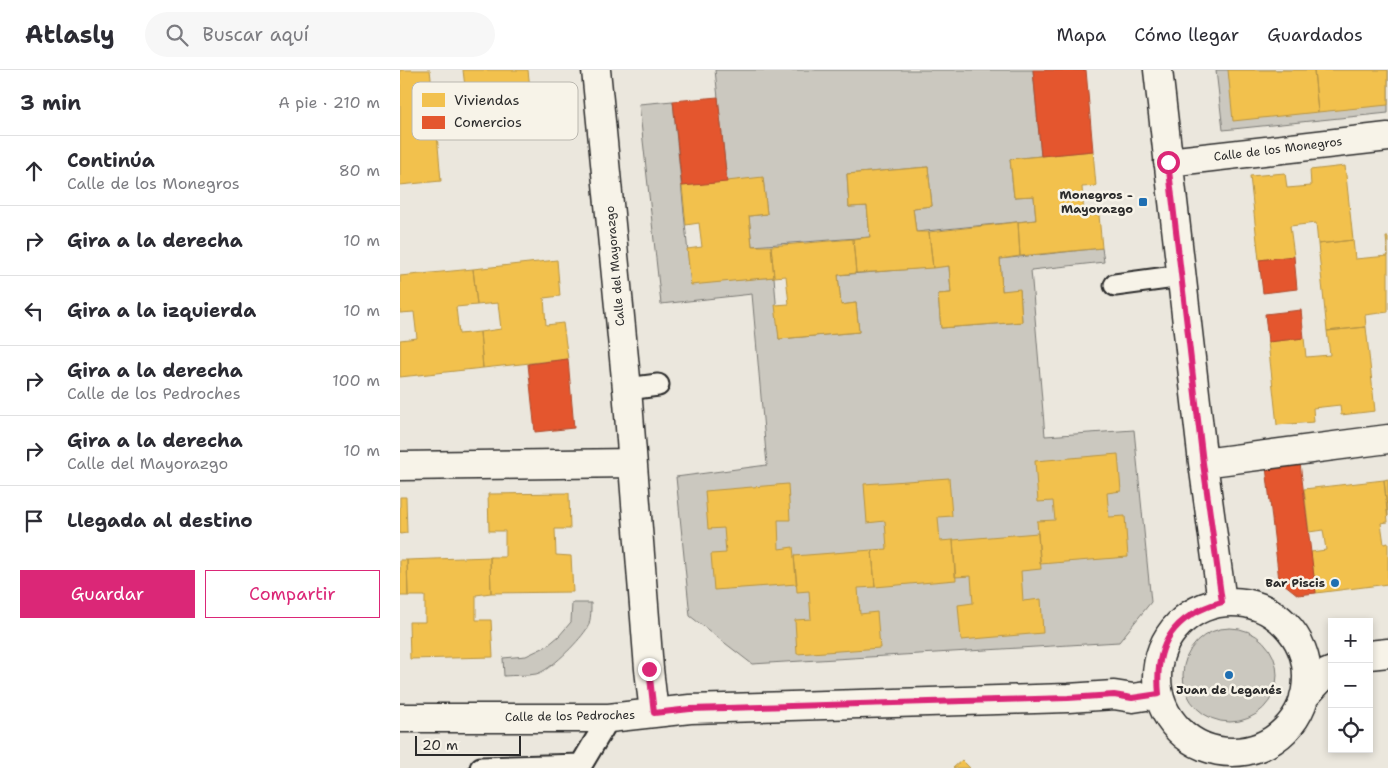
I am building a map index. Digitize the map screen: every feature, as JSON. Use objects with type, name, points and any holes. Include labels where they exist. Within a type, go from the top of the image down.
[{"type":"street","name":"Calle del Mayorazgo","points":[[596,70],[627,389],[654,713]]},
{"type":"street","points":[[1158,70],[1203,463],[1222,602]]},
{"type":"street","name":"Calle de los Monegros","points":[[1168,162],[1388,137]]},
{"type":"street","points":[[1203,463],[1388,439]]},
{"type":"street","points":[[400,466],[632,463]]},
{"type":"street","points":[[1222,602],[1255,605],[1284,621],[1302,648],[1308,680],[1302,706],[1288,728],[1243,760],[1189,738],[1170,719],[1159,694],[1157,676],[1160,658],[1166,642],[1189,615],[1205,607],[1222,602]]},
{"type":"street","points":[[1373,655],[1388,653]]},
{"type":"street","points":[[1304,696],[1328,673]]},
{"type":"street","name":"Calle de los Pedroches","points":[[400,718],[610,718],[690,709],[1048,699],[1114,695],[1132,698],[1159,694]]},
{"type":"lane","points":[[1115,285],[1182,276]]},
{"type":"lane","points":[[627,389],[658,385]]},
{"type":"lane","points":[[480,768],[581,767],[610,718]]},
{"type":"shaded area","points":[[715,70],[1033,70],[1041,156],[1010,159],[1014,197],[1034,196],[1036,220],[916,232],[913,208],[932,206],[928,167],[847,174],[849,207],[867,206],[870,237],[752,246],[749,216],[767,214],[763,178],[727,182]]},
{"type":"shaded area","points":[[1216,70],[1388,70],[1388,113],[1223,130]]},
{"type":"shaded area","points":[[673,101],[691,284],[774,277],[779,339],[859,332],[856,303],[841,305],[838,275],[949,266],[951,293],[938,294],[941,328],[1022,322],[1020,290],[1002,291],[1000,259],[1102,248],[1104,262],[1031,270],[1045,436],[1134,430],[1151,602],[1119,642],[752,664],[690,616],[676,477],[767,465],[752,294],[661,304],[639,104]]},
{"type":"shaded area","points":[[572,603],[591,603],[589,624],[577,642],[549,668],[542,672],[532,675],[504,676],[503,658],[526,656],[547,646],[571,622]]},
{"type":"shaded area","points":[[1230,628],[1248,632],[1263,642],[1273,657],[1277,675],[1273,693],[1263,708],[1248,718],[1230,722],[1212,718],[1197,708],[1187,693],[1183,675],[1187,657],[1197,642],[1212,632]]},
{"type":"building: Viviendas","points":[[400,70],[430,70],[431,82],[412,82],[412,140],[438,140],[441,181],[400,185]]},
{"type":"building: Viviendas","points":[[463,70],[528,70],[529,82],[464,82]]},
{"type":"building: Viviendas","points":[[1228,70],[1314,70],[1318,112],[1233,121]]},
{"type":"building: Viviendas","points":[[1314,70],[1388,70],[1388,105],[1318,112]]},
{"type":"building: Viviendas","points":[[1093,151],[1096,186],[1082,187],[1084,216],[1099,215],[1102,248],[1020,256],[1018,222],[1036,220],[1034,196],[1014,197],[1010,159]]},
{"type":"building: Viviendas","points":[[1345,166],[1353,240],[1318,244],[1316,223],[1290,226],[1294,256],[1259,260],[1250,176],[1285,173],[1287,188],[1311,186],[1310,170]]},
{"type":"building: Viviendas","points":[[928,167],[932,206],[913,208],[916,232],[929,232],[933,268],[856,273],[853,239],[870,237],[867,206],[849,207],[847,174]]},
{"type":"building: Viviendas","points":[[763,177],[767,214],[749,216],[752,246],[771,246],[774,277],[691,285],[687,249],[702,247],[699,223],[686,225],[682,186]]},
{"type":"building: Viviendas","points":[[1018,222],[1020,256],[1000,259],[1002,291],[1020,289],[1022,322],[941,328],[938,294],[951,293],[949,266],[933,268],[929,232]]},
{"type":"building: Viviendas","points":[[1386,237],[1388,237],[1388,256]]},
{"type":"building: Viviendas","points":[[853,239],[856,273],[838,275],[841,305],[856,303],[859,332],[779,339],[775,305],[789,304],[786,276],[774,277],[771,246]]},
{"type":"building: Viviendas","points":[[1353,240],[1355,259],[1388,256],[1388,312],[1365,315],[1366,327],[1327,331],[1318,244]]},
{"type":"building: Viviendas","points":[[557,260],[560,296],[544,298],[546,325],[563,323],[568,359],[483,368],[480,332],[501,329],[498,303],[477,305],[473,269]]},
{"type":"building: Viviendas","points":[[473,269],[477,305],[456,307],[459,334],[480,332],[483,368],[400,377],[400,340],[417,338],[414,312],[400,313],[400,276]]},
{"type":"building: Viviendas","points":[[1366,327],[1375,411],[1341,415],[1340,405],[1313,408],[1314,422],[1277,425],[1268,342],[1304,338],[1306,357],[1330,355],[1327,331]]},
{"type":"building: Viviendas","points":[[1118,454],[1121,491],[1107,493],[1109,517],[1125,516],[1128,557],[1040,564],[1037,521],[1055,520],[1053,501],[1038,502],[1035,461]]},
{"type":"building: Viviendas","points":[[949,478],[952,516],[938,517],[940,541],[953,540],[956,580],[875,587],[872,550],[887,549],[885,521],[867,523],[864,484]]},
{"type":"building: Viviendas","points":[[1388,479],[1388,516],[1384,480]]},
{"type":"building: Viviendas","points":[[1384,480],[1388,522],[1381,523],[1384,544],[1388,543],[1388,584],[1316,593],[1311,552],[1326,550],[1323,530],[1309,532],[1304,489]]},
{"type":"building: Viviendas","points":[[788,484],[790,520],[778,520],[779,549],[793,547],[797,584],[714,590],[711,554],[726,553],[724,528],[708,529],[705,491]]},
{"type":"building: Viviendas","points":[[569,493],[570,529],[555,529],[556,555],[571,556],[573,592],[491,593],[490,557],[505,557],[505,531],[489,531],[488,494]]},
{"type":"building: Viviendas","points":[[400,497],[406,497],[407,533],[400,534]]},
{"type":"building: Viviendas","points":[[1038,533],[1041,569],[1021,571],[1023,601],[1041,599],[1043,633],[961,640],[958,605],[973,603],[971,576],[955,577],[953,540]]},
{"type":"building: Viviendas","points":[[872,550],[875,587],[858,588],[860,614],[877,612],[880,648],[797,654],[795,620],[811,619],[809,591],[797,592],[794,556]]},
{"type":"building: Viviendas","points":[[490,557],[491,593],[476,595],[476,620],[491,620],[493,657],[410,659],[409,622],[425,622],[425,596],[408,596],[407,560]]},
{"type":"building: Viviendas","points":[[400,560],[407,560],[408,596],[400,596]]},
{"type":"building: Viviendas","points":[[962,760],[970,768],[953,768]]},
{"type":"building: Comercios","points":[[1033,70],[1086,70],[1093,151],[1041,156]]},
{"type":"building: Comercios","points":[[718,97],[727,182],[682,186],[673,101]]},
{"type":"building: Comercios","points":[[1294,256],[1297,289],[1263,293],[1259,260]]},
{"type":"building: Comercios","points":[[1301,310],[1304,338],[1268,342],[1265,314]]},
{"type":"building: Comercios","points":[[568,359],[574,428],[535,432],[528,364]]},
{"type":"building: Comercios","points":[[1300,463],[1316,593],[1298,595],[1279,580],[1266,467]]},
{"type":"place","name":"Monegros - Mayorazgo","points":[[1143,202]]},
{"type":"place","name":"Bar Piscis","points":[[1335,583]]},
{"type":"place","name":"Juan de Leganés","points":[[1229,675]]},
{"type":"route","points":[[649,669],[654,713],[690,709],[1114,695],[1132,698],[1159,694],[1157,676],[1160,658],[1166,642],[1189,615],[1205,607],[1222,602],[1203,463],[1168,162]]}]
